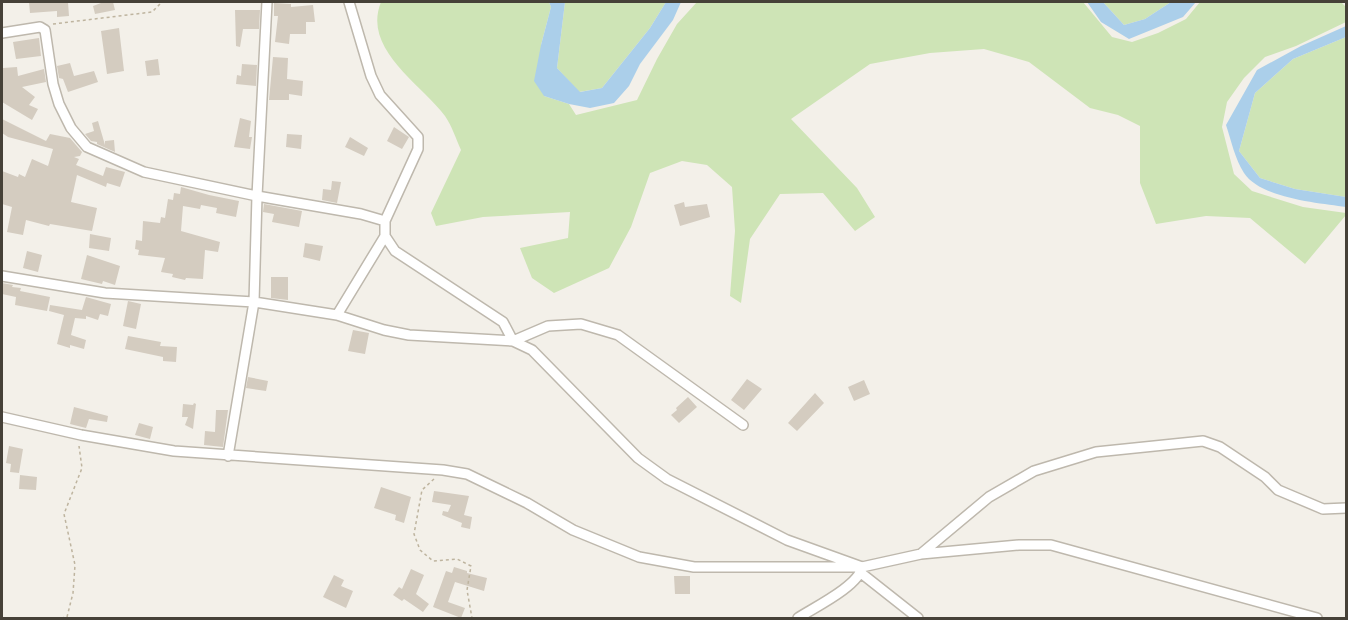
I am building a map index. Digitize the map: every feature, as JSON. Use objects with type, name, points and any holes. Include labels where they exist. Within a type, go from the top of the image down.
[{"type":"street","points":[[228,456],[254,302],[267,2]]},
{"type":"street","points":[[337,315],[385,236],[385,221],[418,150],[418,137],[380,95],[371,76],[349,2]]},
{"type":"street","points":[[2,33],[40,27],[45,30],[53,84],[59,104],[71,128],[87,147],[144,172],[257,196],[361,214],[385,221]]},
{"type":"street","points":[[385,236],[395,251],[503,322],[513,341]]},
{"type":"street","points":[[2,276],[105,293],[254,302],[337,315],[384,330],[409,335],[513,341],[532,350],[638,458],[667,479],[787,540],[861,570],[918,618]]},
{"type":"street","points":[[513,341],[548,326],[581,324],[618,334],[743,425]]},
{"type":"street","points":[[2,417],[81,435],[174,451],[443,470],[467,474],[527,502],[573,530],[639,557],[694,567],[861,570],[921,554],[1019,545],[1051,545],[1317,618]]},
{"type":"street","points":[[921,554],[989,496],[1034,471],[1096,452],[1203,441],[1220,447],[1266,477],[1278,490],[1323,509],[1347,508]]},
{"type":"street","points":[[798,618],[844,589],[861,570]]},
{"type":"path","points":[[40,27],[152,12],[162,2]]},
{"type":"path","points":[[61,618],[67,617],[73,593],[75,565],[64,514],[82,468],[79,444],[81,435]]},
{"type":"path","points":[[443,470],[422,490],[414,534],[420,550],[433,561],[457,559],[471,566],[466,590],[472,618]]},
{"type":"green space","points":[[381,2],[549,2],[551,7],[541,45],[544,96],[569,104],[576,115],[637,100],[677,24],[697,2],[1083,2],[1112,37],[1132,42],[1158,33],[1186,19],[1200,2],[1341,2],[1346,7],[1346,22],[1296,46],[1265,57],[1244,78],[1227,102],[1222,127],[1234,174],[1252,191],[1303,207],[1346,213],[1346,215],[1305,264],[1250,218],[1206,216],[1156,224],[1140,183],[1140,126],[1118,115],[1090,108],[1029,62],[984,49],[930,53],[870,64],[791,119],[857,188],[875,217],[855,231],[823,193],[780,194],[750,239],[741,303],[730,296],[735,231],[732,187],[707,165],[682,161],[650,173],[631,227],[609,268],[554,293],[532,278],[520,248],[568,238],[570,212],[483,217],[436,226],[431,213],[461,150],[445,116],[386,50],[379,35],[377,19]]},
{"type":"green space","points":[[565,2],[666,2],[650,28],[602,88],[579,92],[557,68]]},
{"type":"green space","points":[[1103,2],[1171,2],[1145,19],[1124,25]]},
{"type":"green space","points":[[1346,37],[1346,197],[1295,189],[1260,178],[1239,151],[1255,93],[1293,59]]},
{"type":"water","points":[[549,2],[565,2],[557,68],[580,92],[602,88],[650,28],[666,2],[681,2],[673,20],[640,64],[629,86],[614,103],[590,108],[544,96],[534,81],[551,7]]},
{"type":"water","points":[[1087,2],[1103,2],[1124,25],[1145,19],[1171,2],[1196,2],[1183,17],[1129,39],[1101,22]]},
{"type":"water","points":[[1346,26],[1346,37],[1293,59],[1255,93],[1239,151],[1260,178],[1295,189],[1346,197],[1346,207],[1290,198],[1263,188],[1252,181],[1241,168],[1226,125],[1257,70],[1301,46]]},
{"type":"building","points":[[29,2],[68,2],[69,16],[57,17],[57,11],[30,13]]},
{"type":"building","points":[[101,2],[113,2],[115,10],[95,14],[93,6]]},
{"type":"building","points":[[274,3],[291,4],[291,7],[313,5],[315,22],[306,22],[306,34],[290,34],[289,44],[275,42],[278,16],[274,16]]},
{"type":"building","points":[[235,10],[260,10],[259,29],[243,29],[240,47],[236,46]]},
{"type":"building","points":[[119,28],[124,71],[107,74],[101,31]]},
{"type":"building","points":[[39,38],[41,56],[16,59],[13,42]]},
{"type":"building","points":[[273,57],[288,58],[287,79],[303,81],[302,96],[289,94],[289,100],[269,100]]},
{"type":"building","points":[[158,59],[160,75],[147,76],[145,61]]},
{"type":"building","points":[[70,63],[74,76],[94,71],[98,82],[68,92],[63,79],[59,78],[57,66]]},
{"type":"building","points":[[242,64],[257,65],[256,86],[236,84],[237,75],[241,76]]},
{"type":"building","points":[[17,67],[18,76],[44,69],[46,82],[22,87],[35,97],[29,105],[38,109],[32,120],[2,102],[3,68]]},
{"type":"building","points":[[240,118],[251,121],[250,149],[234,147]]},
{"type":"building","points":[[2,119],[46,141],[50,134],[70,138],[82,152],[80,156],[74,157],[79,159],[76,165],[103,176],[106,167],[125,172],[120,187],[107,183],[106,187],[77,175],[71,202],[97,208],[92,231],[50,224],[49,226],[26,220],[23,235],[7,232],[12,207],[2,204],[2,171],[25,177],[32,159],[48,166],[53,149],[8,137],[2,133]]},
{"type":"building","points":[[98,121],[105,145],[105,141],[114,140],[115,152],[91,141],[85,134],[94,131],[92,123]]},
{"type":"building","points":[[394,127],[409,137],[402,149],[387,141]]},
{"type":"building","points":[[287,134],[302,135],[301,149],[286,147]]},
{"type":"building","points":[[350,137],[368,148],[364,156],[345,147]]},
{"type":"building","points":[[332,181],[341,182],[337,203],[322,200],[323,189],[331,190]]},
{"type":"building","points":[[181,187],[239,201],[236,217],[216,213],[217,208],[201,205],[200,209],[183,206],[181,231],[220,242],[218,252],[205,250],[203,279],[186,278],[185,280],[172,277],[173,274],[161,272],[165,258],[138,255],[139,250],[135,249],[136,240],[142,241],[143,221],[160,223],[161,217],[165,218],[168,199],[173,200],[174,193],[180,194]]},
{"type":"building","points":[[684,202],[685,207],[707,204],[710,217],[680,226],[674,205]]},
{"type":"building","points":[[264,204],[302,211],[299,227],[272,222],[274,214],[263,212]]},
{"type":"building","points":[[90,234],[111,238],[109,251],[89,248]]},
{"type":"building","points":[[305,243],[323,246],[320,261],[303,257]]},
{"type":"building","points":[[27,251],[42,255],[38,272],[23,268]]},
{"type":"building","points":[[87,255],[120,266],[115,285],[103,281],[102,284],[81,279]]},
{"type":"building","points":[[271,277],[288,277],[288,300],[271,298]]},
{"type":"building","points":[[2,283],[21,288],[20,291],[50,297],[47,311],[15,305],[16,297],[2,294]]},
{"type":"building","points":[[86,297],[111,304],[108,316],[100,314],[98,320],[86,316],[86,319],[75,318],[71,335],[86,340],[84,349],[57,344],[64,315],[49,311],[50,305],[82,310]]},
{"type":"building","points":[[128,301],[141,304],[136,329],[123,326]]},
{"type":"building","points":[[353,330],[369,333],[365,354],[348,351]]},
{"type":"building","points":[[128,336],[161,342],[160,346],[177,347],[176,362],[163,361],[163,357],[125,349]]},
{"type":"building","points":[[248,377],[268,381],[266,391],[246,388]]},
{"type":"building","points":[[747,379],[762,389],[744,410],[731,400]]},
{"type":"building","points":[[864,380],[870,394],[854,401],[848,387]]},
{"type":"building","points":[[815,393],[824,403],[797,431],[788,423]]},
{"type":"building","points":[[688,397],[697,407],[679,423],[671,415]]},
{"type":"building","points":[[183,404],[193,405],[196,404],[193,429],[185,425],[188,417],[182,417]]},
{"type":"building","points":[[74,407],[108,416],[107,422],[89,419],[86,428],[70,424]]},
{"type":"building","points":[[216,410],[228,410],[223,447],[204,445],[205,431],[215,432]]},
{"type":"building","points":[[139,423],[153,427],[150,439],[135,435]]},
{"type":"building","points":[[9,446],[23,449],[19,473],[10,472],[11,464],[6,463]]},
{"type":"building","points":[[20,475],[37,477],[36,490],[19,489]]},
{"type":"building","points":[[381,487],[411,497],[404,523],[395,520],[396,515],[374,508]]},
{"type":"building","points":[[434,491],[469,496],[464,515],[472,517],[470,529],[461,527],[462,523],[442,515],[443,511],[448,512],[451,505],[432,502]]},
{"type":"building","points":[[454,567],[487,578],[484,591],[455,582],[448,602],[465,608],[461,618],[433,607],[446,571],[452,573]]},
{"type":"building","points":[[411,569],[424,575],[416,594],[429,604],[423,612],[404,599],[402,601],[393,595],[399,587],[402,589]]},
{"type":"building","points":[[334,575],[344,580],[341,586],[353,591],[346,608],[323,597]]},
{"type":"building","points":[[674,576],[690,576],[690,594],[675,594]]}]
